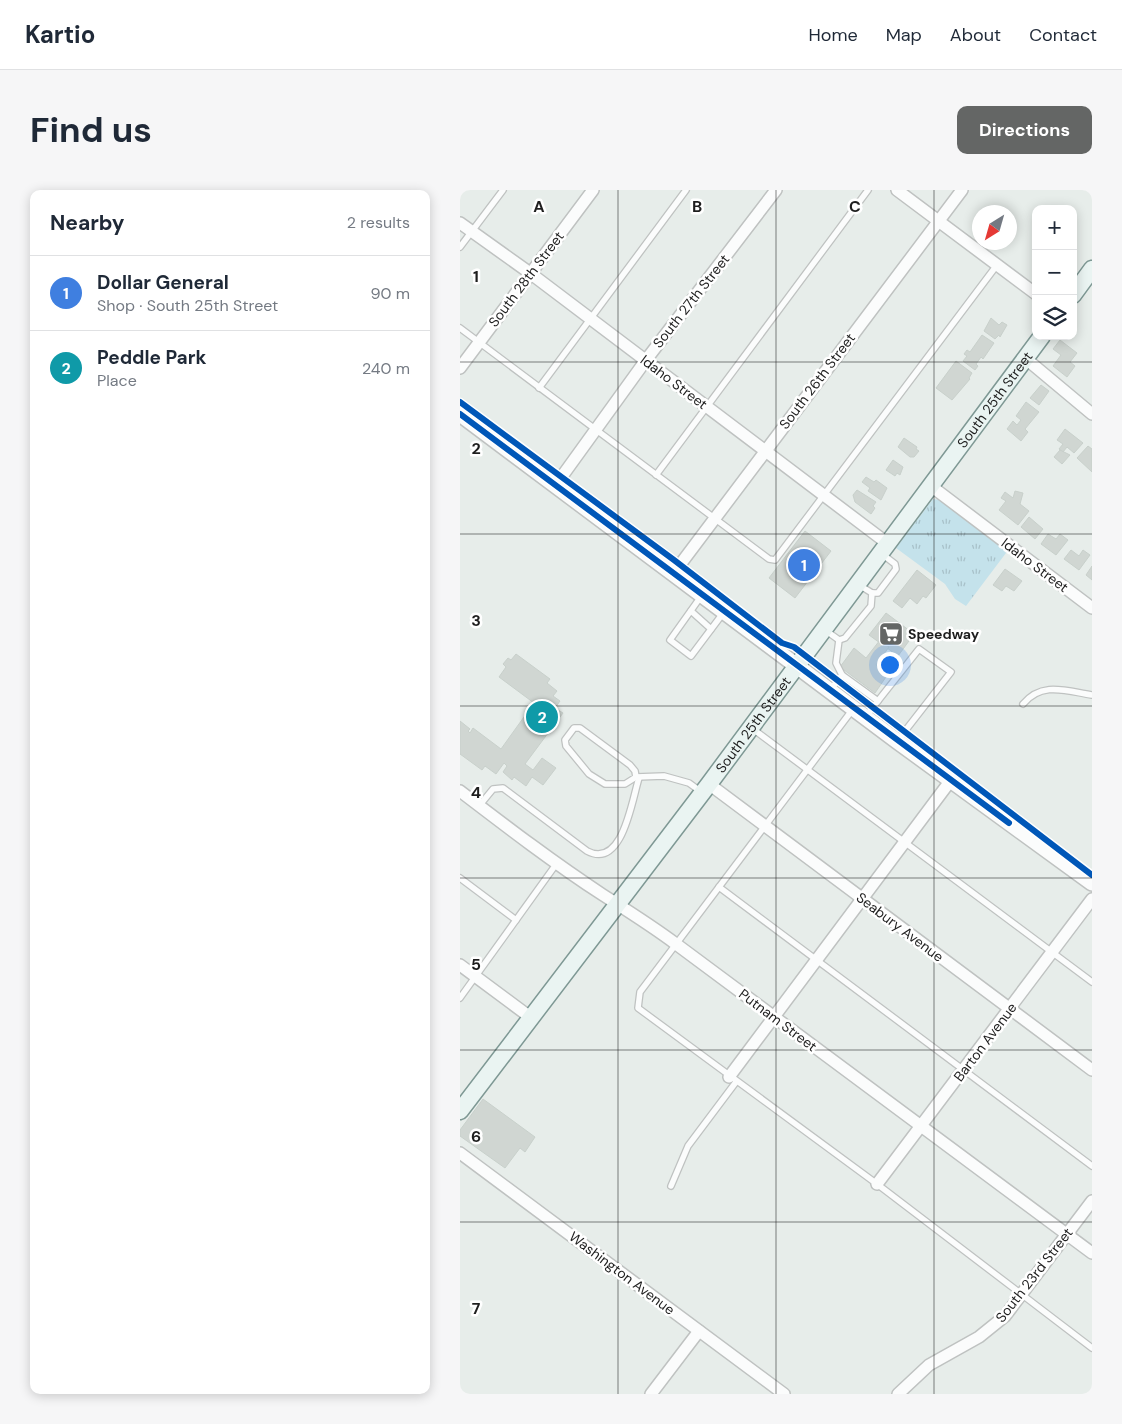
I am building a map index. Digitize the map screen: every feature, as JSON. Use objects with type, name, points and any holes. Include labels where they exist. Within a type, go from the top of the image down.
[{"type":"main road","points":[[1077,290],[1092,269]]},
{"type":"main road","name":"South 25th Street","points":[[460,1111],[797,666],[1039,340]]},
{"type":"street","name":"South 28th Street","points":[[460,368],[593,190]]},
{"type":"street","name":"South 27th Street","points":[[555,486],[646,360],[776,190]]},
{"type":"street","points":[[897,190],[1032,291]]},
{"type":"street","name":"South 26th Street","points":[[673,574],[764,450],[962,190]]},
{"type":"street","name":"Idaho Street","points":[[460,223],[530,273],[824,495],[883,548]]},
{"type":"street","points":[[1025,358],[1092,414]]},
{"type":"street","points":[[460,414],[897,742],[1092,883]]},
{"type":"street","name":"Idaho Street","points":[[931,486],[1092,608]]},
{"type":"street","points":[[733,1079],[774,1017],[951,780]]},
{"type":"street","name":"Seabury Avenue","points":[[705,788],[765,826],[1092,1070]]},
{"type":"street","name":"Putnam Street","points":[[460,791],[557,863],[676,944],[1092,1254]]},
{"type":"street","name":"Barton Avenue","points":[[877,1184],[1092,899]]},
{"type":"street","points":[[460,965],[530,1018]]},
{"type":"street","name":"Washington Avenue","points":[[460,1153],[784,1394]]},
{"type":"street","name":"South 23rd Street","points":[[898,1394],[929,1364],[991,1328],[1005,1316],[1092,1201]]},
{"type":"street","points":[[651,1394],[699,1331]]},
{"type":"lane","points":[[460,247],[503,190]]},
{"type":"lane","points":[[539,388],[686,190]]},
{"type":"lane","points":[[656,475],[868,190]]},
{"type":"lane","points":[[460,328],[769,559],[775,560],[997,265]]},
{"type":"lane","points":[[858,584],[872,593],[878,593],[896,569],[895,564],[883,548]]},
{"type":"lane","points":[[839,640],[845,638],[871,606],[872,593]]},
{"type":"lane","points":[[702,595],[670,640],[691,656],[724,612]]},
{"type":"lane","points":[[691,612],[711,629]]},
{"type":"lane","points":[[824,629],[839,640]]},
{"type":"lane","points":[[839,640],[836,663],[842,674],[878,701]]},
{"type":"lane","points":[[897,742],[951,672],[919,649],[878,701],[860,713],[808,769],[640,992],[638,1008],[877,1184],[1092,1348]]},
{"type":"lane","points":[[830,691],[842,674]]},
{"type":"lane","points":[[1023,704],[1031,694],[1038,691],[1054,690],[1092,695]]},
{"type":"lane","points":[[751,727],[1092,982]]},
{"type":"lane","points":[[479,806],[493,789],[503,788],[587,851],[600,854],[607,851],[626,830],[638,777],[630,765],[580,728],[574,728],[565,740],[566,746],[596,780],[605,784],[620,785],[638,777],[664,776],[705,788]]},
{"type":"lane","points":[[460,998],[557,863]]},
{"type":"lane","points":[[460,878],[516,920]]},
{"type":"lane","points":[[719,887],[964,1068],[1092,1166]]},
{"type":"lane","points":[[671,1186],[688,1146],[733,1079]]},
{"type":"green space","points":[[933,499],[940,500],[1004,549],[1006,553],[966,606],[955,599],[945,584],[896,548]]},
{"type":"building","points":[[991,318],[999,325],[1002,322],[1007,325],[1000,337],[999,335],[995,339],[984,331]]},
{"type":"building","points":[[982,335],[994,343],[983,359],[981,357],[976,364],[978,366],[975,370],[963,361],[967,356],[964,354],[967,350],[970,352]]},
{"type":"building","points":[[1060,340],[1077,353],[1070,362],[1075,366],[1067,377],[1053,366],[1061,355],[1053,349]]},
{"type":"building","points":[[956,361],[972,373],[970,379],[952,400],[936,388]]},
{"type":"building","points":[[1041,385],[1049,391],[1039,405],[1030,398]]},
{"type":"building","points":[[1026,402],[1039,412],[1025,429],[1028,432],[1021,441],[1007,429],[1013,421],[1017,425],[1021,420],[1016,416]]},
{"type":"building","points":[[1065,429],[1083,443],[1074,453],[1067,447],[1063,452],[1059,449],[1063,444],[1057,440]]},
{"type":"building","points":[[904,438],[917,447],[916,449],[919,451],[914,457],[910,457],[898,447]]},
{"type":"building","points":[[1088,446],[1092,449],[1092,472],[1077,458]]},
{"type":"building","points":[[1060,450],[1070,455],[1062,464],[1054,457]]},
{"type":"building","points":[[893,460],[903,467],[900,475],[897,473],[895,476],[886,470]]},
{"type":"building","points":[[866,477],[874,482],[876,480],[887,488],[881,500],[868,491],[870,488],[862,482]]},
{"type":"building","points":[[857,490],[876,502],[871,514],[855,502],[853,495]]},
{"type":"building","points":[[1015,491],[1023,493],[1020,504],[1029,511],[1018,525],[999,510],[1006,501],[1001,498],[1005,492],[1013,498]]},
{"type":"building","points":[[1029,517],[1043,529],[1035,539],[1021,527]]},
{"type":"building","points":[[805,531],[831,551],[795,598],[769,578]]},
{"type":"building","points":[[1048,534],[1056,539],[1060,534],[1068,540],[1056,555],[1041,544]]},
{"type":"building","points":[[1071,550],[1079,556],[1083,550],[1090,555],[1079,570],[1064,559]]},
{"type":"building","points":[[1092,566],[1092,580],[1086,575]]},
{"type":"building","points":[[1005,569],[1022,581],[1014,591],[1006,586],[1002,591],[993,585]]},
{"type":"building","points":[[917,570],[936,585],[926,598],[923,596],[917,604],[910,598],[902,608],[893,601]]},
{"type":"building","points":[[886,613],[914,634],[898,656],[869,635]]},
{"type":"building","points":[[880,640],[889,647],[876,665],[888,674],[875,693],[840,667],[854,648],[866,658]]},
{"type":"building","points":[[516,654],[550,679],[547,683],[557,691],[553,696],[560,701],[555,708],[563,713],[525,764],[533,770],[542,758],[556,768],[543,785],[532,777],[526,786],[514,777],[512,780],[503,772],[507,766],[504,763],[496,774],[485,766],[482,770],[460,754],[460,721],[470,729],[468,731],[470,733],[473,728],[501,749],[534,703],[499,677],[506,667],[503,664],[508,658],[511,660]]},
{"type":"building","points":[[483,1099],[535,1137],[525,1152],[520,1148],[505,1168],[460,1136],[460,1130]]},
{"type":"cycle path","points":[[460,402],[674,560],[782,643],[794,647],[1092,875]]},
{"type":"cycle path","points":[[460,414],[1009,823]]},
{"type":"place","name":"Dollar General","points":[[804,565]]},
{"type":"place","name":"Speedway","points":[[891,634]]},
{"type":"place","name":"Peddle Park","points":[[542,717]]}]
